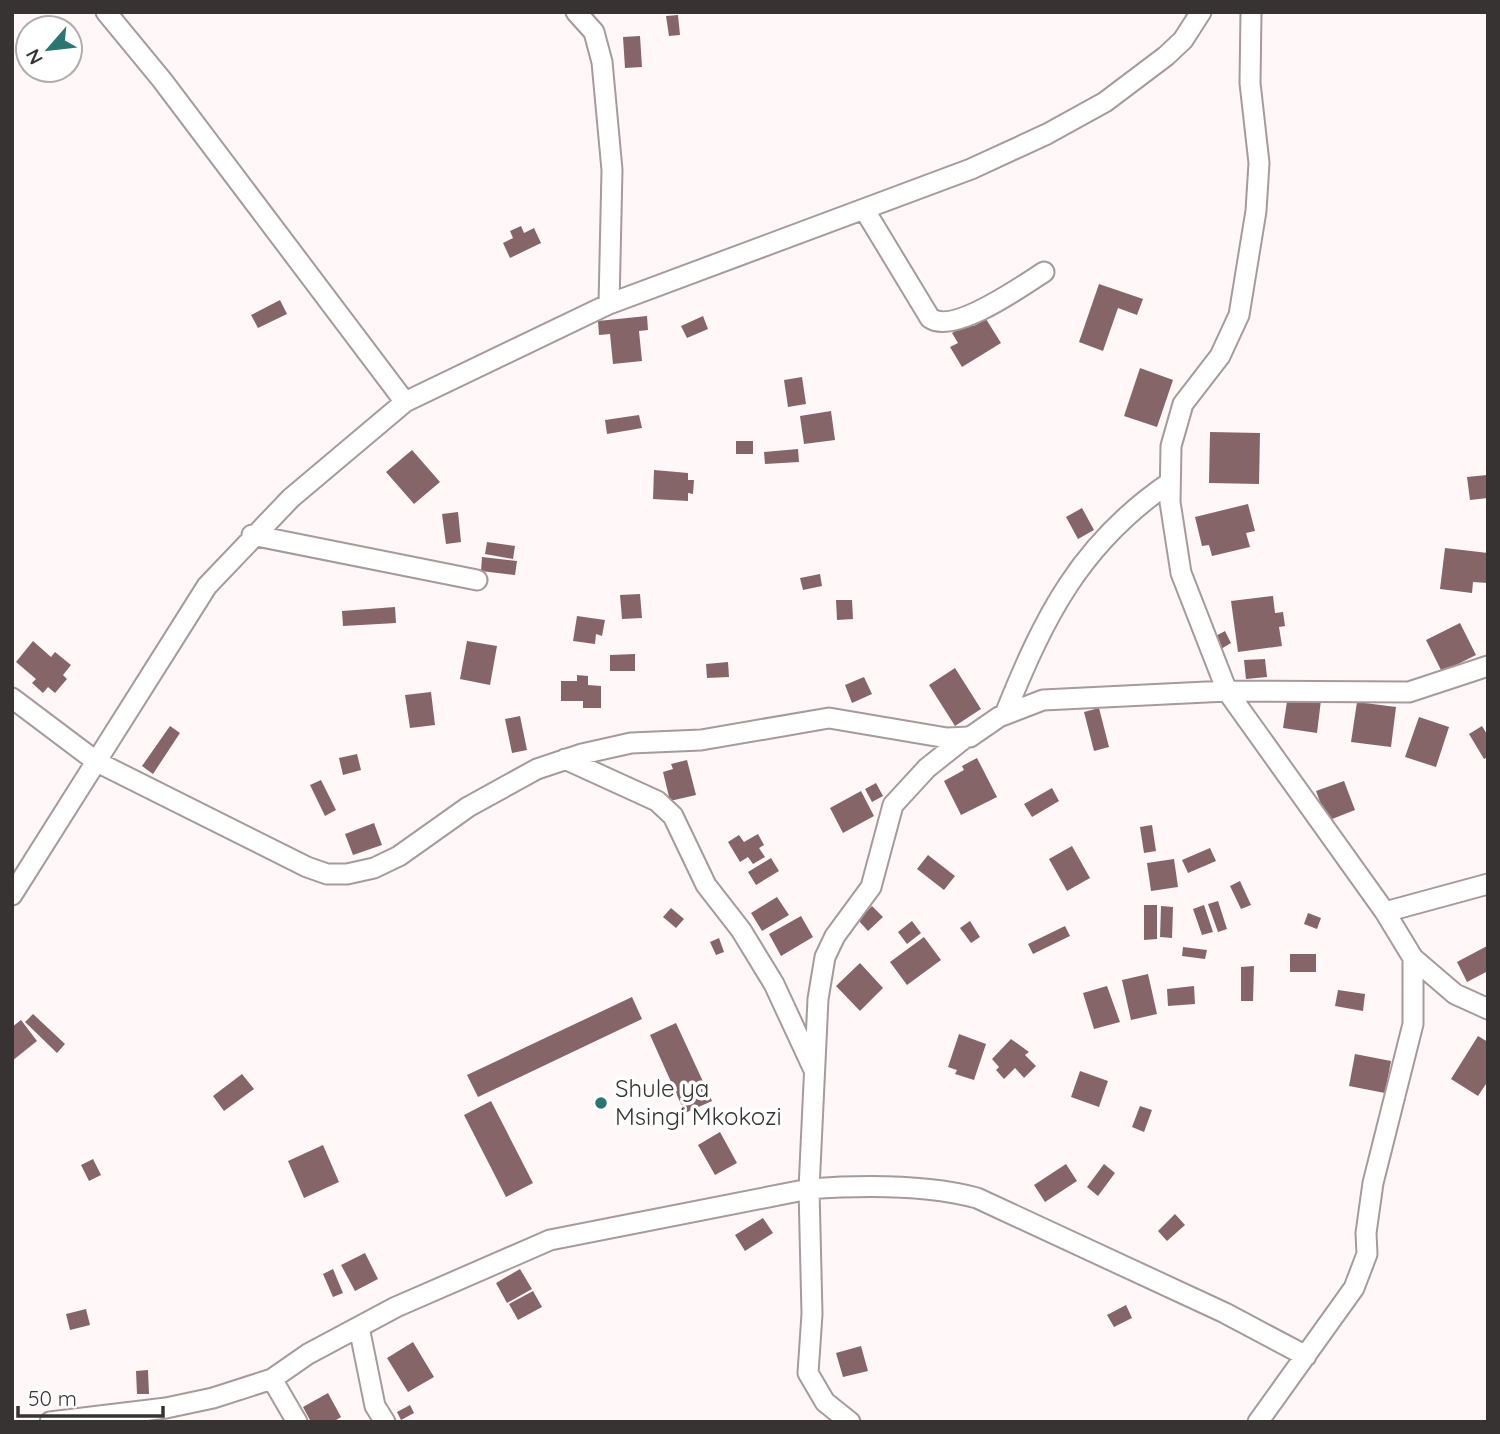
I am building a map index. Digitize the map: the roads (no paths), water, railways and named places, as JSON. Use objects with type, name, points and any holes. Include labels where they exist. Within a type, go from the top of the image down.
[{"type":"street","points":[[106,12],[162,80],[405,402]]},
{"type":"street","points":[[576,12],[594,32],[602,62],[612,170],[609,304]]},
{"type":"street","points":[[12,895],[207,586],[252,535],[291,498],[405,402],[609,304],[971,169],[1047,134],[1105,102],[1166,56],[1183,40],[1201,12]]},
{"type":"street","points":[[1251,12],[1250,83],[1259,163],[1244,295],[1233,331],[1220,356],[1183,404],[1171,446],[1169,483],[1181,573],[1227,691],[1385,912],[1413,958],[1455,994],[1488,1009]]},
{"type":"street","points":[[864,209],[930,318],[939,323],[950,323],[990,306],[1044,272]]},
{"type":"street","points":[[1005,714],[1041,633],[1081,566],[1110,529],[1169,483]]},
{"type":"street","points":[[252,535],[477,580]]},
{"type":"street","points":[[850,1422],[824,1412],[808,1373],[811,1314],[809,1189],[818,999],[830,943],[871,887],[893,805],[927,768],[966,737],[1005,714],[1043,700],[1227,691],[1409,692],[1488,666]]},
{"type":"street","points":[[12,698],[97,762],[307,867],[327,874],[346,874],[374,868],[399,856],[468,807],[537,769],[565,759],[631,743],[701,740],[829,718],[947,738],[966,737]]},
{"type":"street","points":[[565,759],[657,801],[673,816],[706,885],[741,930],[774,984],[815,1072]]},
{"type":"street","points":[[1385,912],[1488,884]]},
{"type":"street","points":[[1258,1422],[1354,1288],[1367,1254],[1366,1233],[1373,1183],[1413,1024],[1413,958]]},
{"type":"street","points":[[50,1422],[166,1415],[272,1379],[308,1354],[432,1290],[550,1240],[809,1189],[843,1186],[941,1191],[977,1198],[1225,1313],[1306,1356]]},
{"type":"street","points":[[359,1327],[375,1406],[386,1422]]},
{"type":"street","points":[[272,1379],[297,1422]]},
{"type":"place","name":"Shule ya Msingi Mkokozi","points":[[601,1103]]}]
